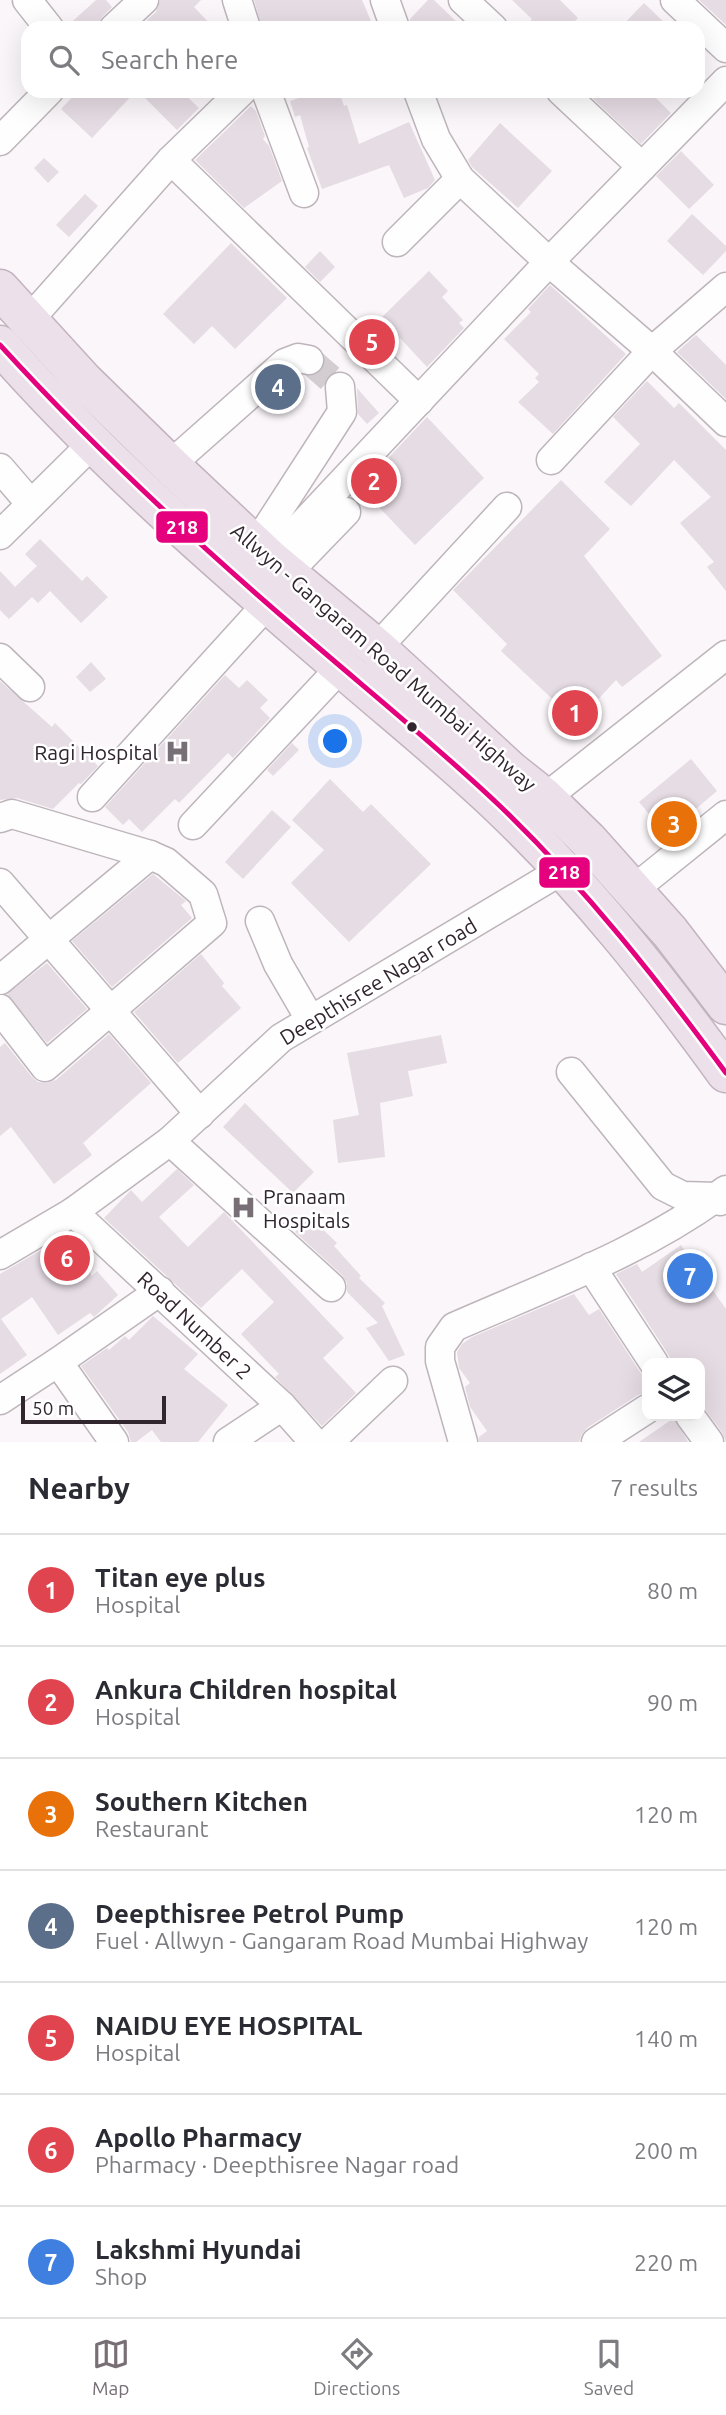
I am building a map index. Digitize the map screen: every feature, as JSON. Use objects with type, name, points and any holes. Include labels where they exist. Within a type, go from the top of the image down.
[{"type":"highway","name":"Allwyn - Gangaram Road Mumbai Highway","points":[[0,289],[84,381],[170,465],[270,570],[341,667],[451,761],[564,869],[600,909],[726,1073]]},
{"type":"highway","name":"Allwyn - Gangaram Road Mumbai Highway","points":[[0,345],[93,443],[377,648],[511,771],[545,798],[670,932],[726,1005]]},
{"type":"street","points":[[27,0],[44,21]]},
{"type":"street","points":[[122,21],[144,0]]},
{"type":"street","points":[[237,0],[244,21]]},
{"type":"street","points":[[385,0],[392,21]]},
{"type":"street","points":[[463,0],[486,21]]},
{"type":"street","points":[[683,3],[700,21]]},
{"type":"street","points":[[705,26],[726,48]]},
{"type":"street","points":[[92,797],[270,570],[419,401],[549,262],[726,81]]},
{"type":"street","points":[[0,141],[42,98]]},
{"type":"street","points":[[29,320],[171,160],[236,98]]},
{"type":"street","points":[[269,98],[304,193]]},
{"type":"street","points":[[421,98],[436,139],[460,178],[549,262],[652,351],[726,422]]},
{"type":"street","points":[[568,98],[642,167]]},
{"type":"street","points":[[171,160],[419,401]]},
{"type":"street","points":[[397,242],[460,178]]},
{"type":"street","points":[[551,460],[652,351],[726,287]]},
{"type":"street","points":[[170,465],[285,363],[298,358],[309,359]]},
{"type":"street","points":[[270,570],[342,412],[340,387]]},
{"type":"street","points":[[0,535],[93,443]]},
{"type":"street","points":[[0,468],[31,504]]},
{"type":"street","points":[[377,648],[507,507]]},
{"type":"street","points":[[270,570],[346,512]]},
{"type":"street","points":[[545,798],[726,655]]},
{"type":"street","points":[[0,658],[30,687]]},
{"type":"street","points":[[193,825],[341,667]]},
{"type":"street","points":[[0,818],[12,814],[166,862],[203,894],[212,923],[46,1067],[0,1009]]},
{"type":"street","points":[[633,890],[726,815]]},
{"type":"street","points":[[0,981],[150,855]]},
{"type":"street","name":"Deepthisree Nagar road","points":[[0,1255],[73,1212],[170,1141],[281,1038],[564,869]]},
{"type":"street","points":[[0,883],[200,1114]]},
{"type":"street","points":[[260,921],[278,964],[308,1020]]},
{"type":"street","points":[[571,1072],[663,1186],[683,1196],[723,1199]]},
{"type":"street","points":[[170,1141],[331,1287]]},
{"type":"street","points":[[463,1442],[440,1362],[440,1347],[454,1326],[591,1268],[723,1199]]},
{"type":"street","name":"Road Number 2","points":[[73,1212],[282,1406],[314,1442]]},
{"type":"street","points":[[591,1268],[651,1358]]},
{"type":"street","points":[[0,1400],[160,1291]]},
{"type":"street","points":[[58,1362],[114,1442]]},
{"type":"street","points":[[329,1442],[393,1381]]},
{"type":"street","points":[[229,1442],[282,1406]]},
{"type":"street","points":[[596,1442],[642,1412]]},
{"type":"street","points":[[694,1421],[709,1442]]},
{"type":"building","points":[[96,0],[106,0],[112,7],[100,21],[73,21]]},
{"type":"building","points":[[160,0],[201,0],[194,7],[207,21],[148,21],[156,12]]},
{"type":"building","points":[[254,0],[362,0],[371,21],[260,21]]},
{"type":"building","points":[[428,0],[434,0],[456,21],[410,21]]},
{"type":"building","points":[[512,0],[560,0],[578,18],[575,21],[530,21],[532,19]]},
{"type":"building","points":[[699,0],[726,0],[726,25]]},
{"type":"building","points":[[644,3],[663,21],[627,21]]},
{"type":"building","points":[[71,98],[129,98],[92,138],[61,109]]},
{"type":"building","points":[[145,98],[188,98],[199,108],[177,130]]},
{"type":"building","points":[[299,98],[341,98],[344,106],[347,105],[359,144],[409,122],[435,180],[428,188],[404,198],[389,165],[322,189],[307,148],[309,147],[300,115],[295,117],[290,101]]},
{"type":"building","points":[[592,98],[656,98],[671,113],[641,144]]},
{"type":"building","points":[[251,106],[256,111],[265,136],[263,139],[269,146],[282,181],[244,208],[195,160]]},
{"type":"building","points":[[500,123],[552,171],[518,208],[472,167],[468,160]]},
{"type":"building","points":[[681,151],[714,185],[689,209],[656,176]]},
{"type":"building","points":[[44,158],[59,172],[48,183],[34,168]]},
{"type":"building","points":[[85,194],[98,206],[69,237],[56,225]]},
{"type":"building","points":[[692,214],[726,246],[726,251],[703,275],[667,241]]},
{"type":"building","points":[[231,243],[287,298],[235,349],[212,326],[194,344],[163,314]]},
{"type":"building","points":[[320,251],[335,267],[320,282],[305,267]]},
{"type":"building","points":[[429,271],[448,291],[442,297],[463,320],[459,323],[464,328],[427,367],[400,338],[392,346],[373,326]]},
{"type":"building","points":[[550,285],[626,354],[553,434],[518,402],[539,382],[535,378],[539,374],[504,339],[531,312],[528,309]]},
{"type":"building","points":[[696,335],[726,365],[726,399],[677,352]]},
{"type":"building","points":[[647,381],[674,408],[679,403],[726,450],[726,591],[707,567],[714,562],[680,523],[711,497],[674,460],[631,506],[604,482],[640,444],[613,417]]},
{"type":"building","points":[[357,388],[379,413],[367,424],[358,414]]},
{"type":"building","points":[[427,417],[484,478],[415,545],[377,505],[375,508],[358,490]]},
{"type":"building","points":[[561,480],[610,529],[584,556],[662,656],[622,687],[616,680],[577,722],[501,651],[507,644],[453,590]]},
{"type":"building","points":[[40,539],[82,581],[87,576],[108,597],[81,623],[50,591],[38,603],[32,597],[9,619],[0,610],[0,571],[15,587],[37,566],[25,554]]},
{"type":"building","points":[[91,662],[106,679],[90,692],[76,677]]},
{"type":"building","points":[[225,675],[239,688],[247,680],[268,700],[260,708],[270,718],[233,758],[228,753],[179,803],[175,799],[142,832],[129,819],[123,825],[105,807]]},
{"type":"building","points":[[0,681],[52,727],[55,723],[98,766],[53,809],[17,798],[0,800]]},
{"type":"building","points":[[292,743],[299,750],[273,776],[267,770]]},
{"type":"building","points":[[691,759],[717,791],[666,834],[639,802]]},
{"type":"building","points":[[330,779],[363,812],[371,804],[431,864],[349,942],[291,883],[324,850],[292,820]]},
{"type":"building","points":[[272,810],[291,827],[243,879],[225,862]]},
{"type":"building","points":[[153,874],[186,901],[181,905],[192,918],[112,987],[72,941]]},
{"type":"building","points":[[201,954],[224,983],[222,986],[241,1008],[178,1063],[134,1012]]},
{"type":"building","points":[[47,963],[87,1009],[47,1043],[7,994]]},
{"type":"building","points":[[109,1034],[151,1083],[83,1143],[92,1155],[54,1184],[11,1127],[0,1136],[0,1047],[5,1043],[32,1077],[38,1082],[47,1083],[56,1080]]},
{"type":"building","points":[[441,1035],[447,1063],[408,1071],[413,1096],[380,1103],[385,1157],[338,1163],[333,1120],[359,1115],[347,1053]]},
{"type":"building","points":[[245,1103],[314,1172],[293,1193],[223,1127]]},
{"type":"building","points":[[177,1169],[194,1185],[159,1217],[188,1247],[224,1212],[344,1338],[323,1358],[356,1393],[322,1426],[275,1377],[279,1374],[241,1334],[274,1302],[242,1269],[201,1308],[104,1218],[131,1190],[142,1202]]},
{"type":"building","points":[[310,1217],[337,1243],[334,1246],[361,1276],[359,1278],[385,1303],[382,1306],[405,1355],[389,1361],[366,1328],[378,1323],[347,1292],[347,1283],[342,1275],[295,1232]]},
{"type":"building","points":[[67,1235],[92,1276],[97,1271],[118,1295],[94,1317],[90,1313],[58,1335],[32,1297],[1,1319],[27,1355],[0,1374],[0,1274]]},
{"type":"building","points":[[681,1245],[726,1309],[726,1442],[705,1410],[705,1358],[670,1358],[616,1274],[637,1264],[642,1272]]},
{"type":"building","points":[[574,1294],[589,1315],[599,1309],[642,1374],[642,1394],[587,1428],[579,1442],[479,1442],[479,1437],[487,1431],[470,1407],[465,1387],[470,1383],[459,1368],[457,1352],[462,1344],[472,1337]]},
{"type":"building","points":[[153,1316],[198,1354],[184,1369],[228,1405],[198,1442],[161,1442],[152,1430],[136,1442],[131,1442],[128,1432],[81,1366],[107,1348],[109,1350],[125,1336],[129,1340]]},
{"type":"building","points":[[670,1421],[676,1421],[688,1442],[639,1442]]},
{"type":"tunnel","points":[[309,360],[340,387]]},
{"type":"transit line","name":"218","points":[[0,345],[71,420],[182,527],[451,761],[532,838],[619,935],[726,1073]]},
{"type":"place","name":"NAIDU EYE HOSPITAL","points":[[372,342]]},
{"type":"place","name":"Deepthisree Petrol Pump","points":[[278,387]]},
{"type":"place","name":"Ankura Children hospital","points":[[374,481]]},
{"type":"place","name":"Titan eye plus","points":[[575,713]]},
{"type":"place","name":"Ragi Hospital","points":[[178,752]]},
{"type":"place","name":"Southern Kitchen","points":[[674,824]]},
{"type":"place","name":"Pranaam Hospitals","points":[[243,1208]]},
{"type":"place","name":"Apollo Pharmacy","points":[[67,1258]]},
{"type":"place","name":"Lakshmi Hyundai","points":[[690,1276]]}]
